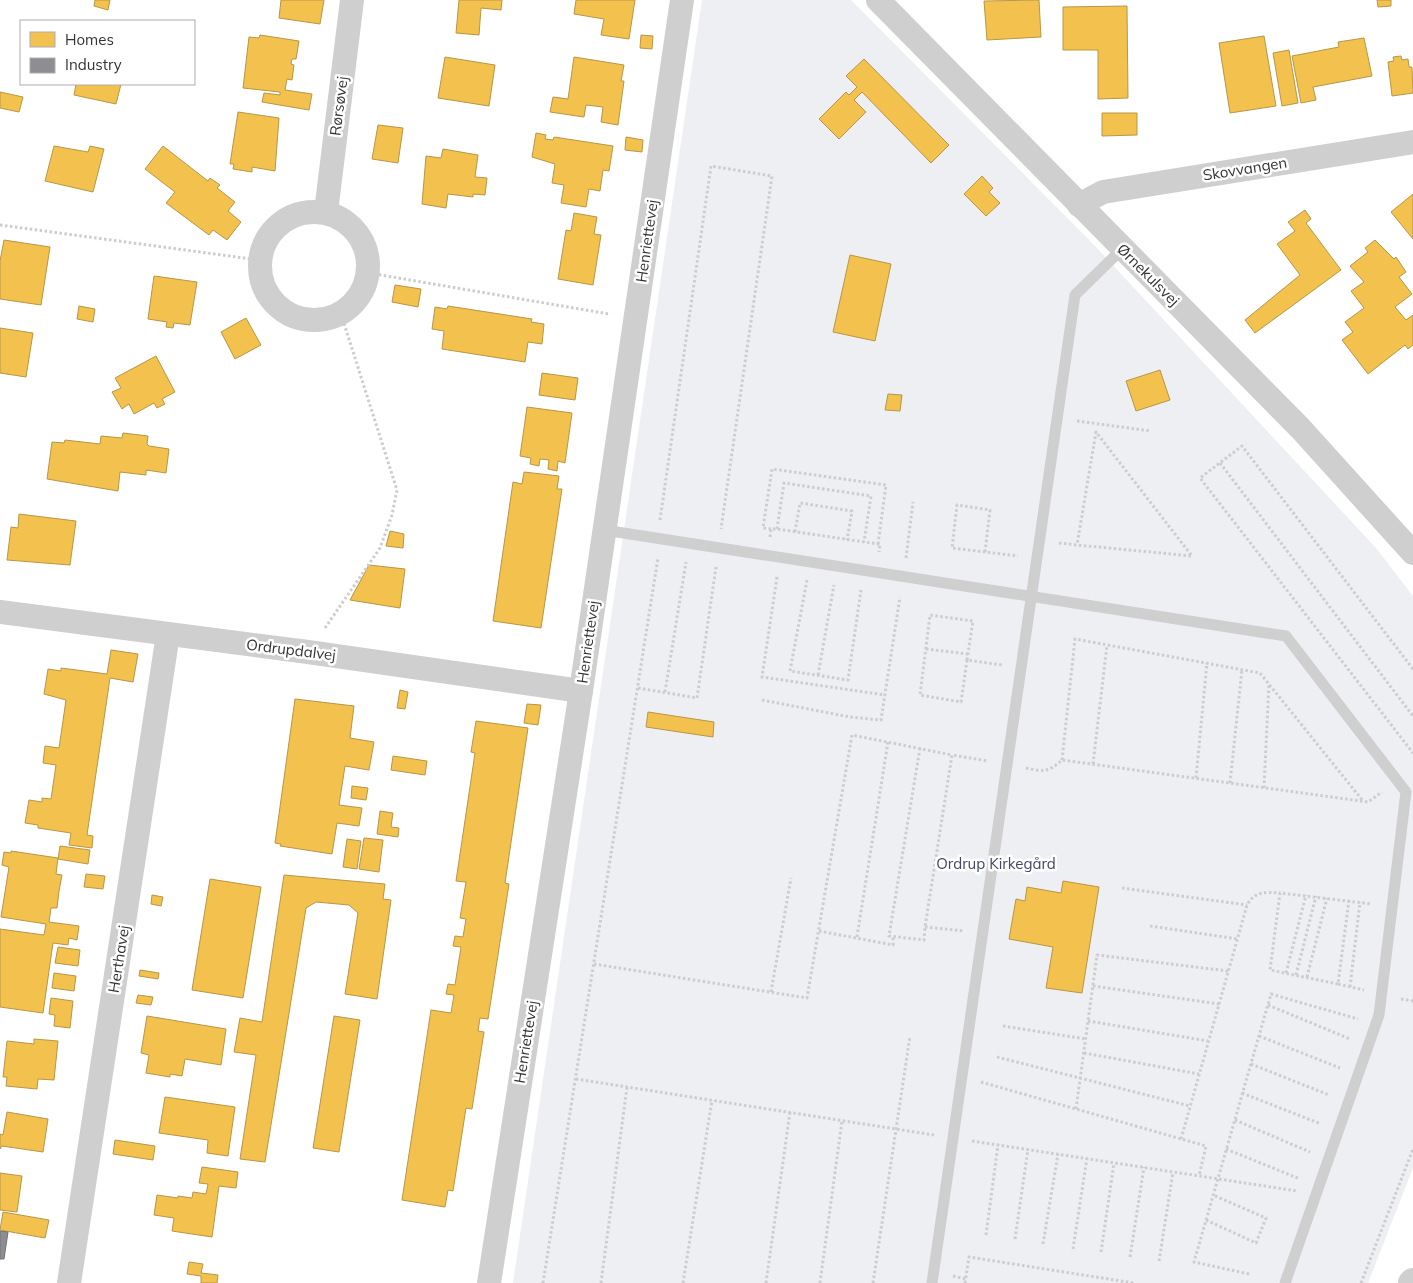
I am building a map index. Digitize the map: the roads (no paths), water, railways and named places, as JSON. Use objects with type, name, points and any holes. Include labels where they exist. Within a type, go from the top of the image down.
[{"type":"street","name":"Rørsøvej","points":[[326,212],[352,0]]},
{"type":"street","name":"Henriettevej","points":[[489,1283],[581,690],[682,0]]},
{"type":"street","name":"Ørnekulsvej","points":[[878,0],[1301,429],[1413,553]]},
{"type":"street","name":"Skovvangen","points":[[1079,205],[1103,192],[1413,142]]},
{"type":"street","points":[[307,212],[326,212],[341,218],[354,228],[363,242],[368,257],[368,273],[364,290],[354,304],[341,314],[325,320],[308,321],[284,311],[266,293],[260,277],[259,260],[264,242],[275,227],[290,217],[307,212]]},
{"type":"street","name":"Ordrupdalvej","points":[[0,612],[581,690]]},
{"type":"street","name":"Herthavej","points":[[70,1283],[168,634]]},
{"type":"lane","points":[[932,1283],[1075,294],[1122,249]]},
{"type":"lane","points":[[604,530],[1286,636],[1406,792],[1380,994],[1379,1015],[1284,1283]]},
{"type":"park label","name":"Ordrup Kirkegård","points":[[996,864]]}]
